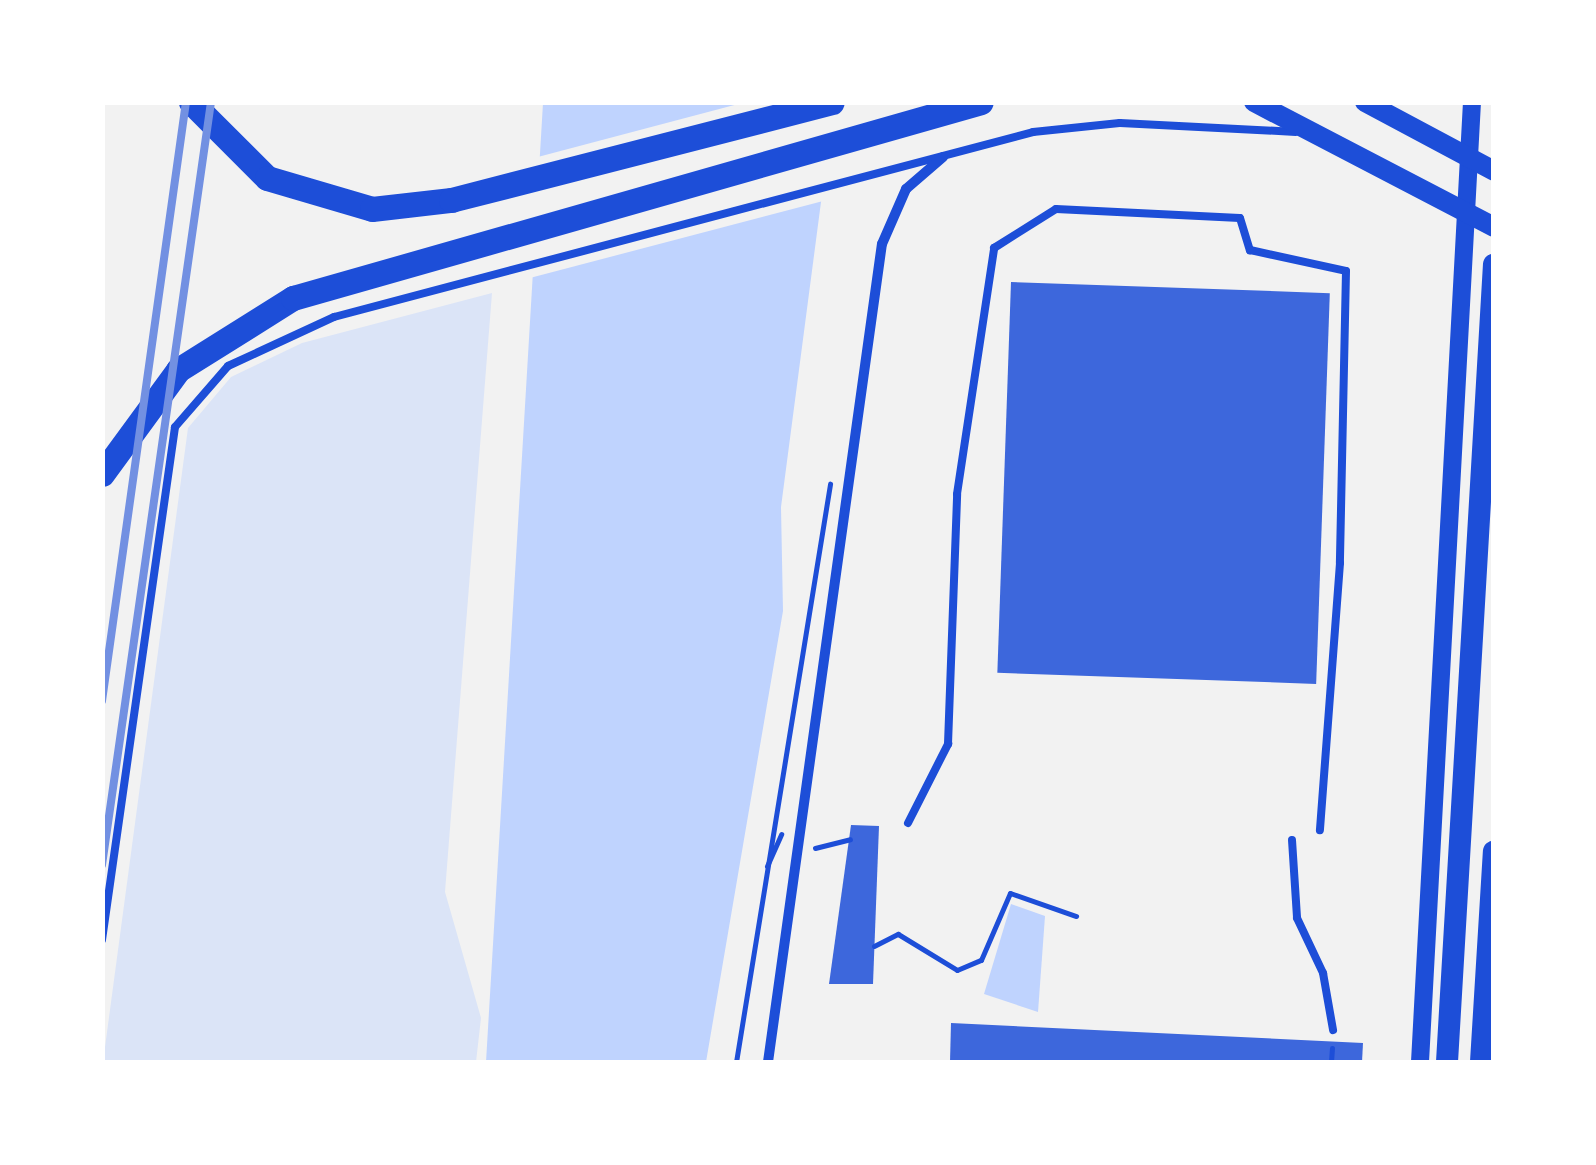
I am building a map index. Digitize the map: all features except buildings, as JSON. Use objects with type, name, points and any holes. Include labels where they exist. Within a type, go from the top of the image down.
[{"type":"highway","points":[[191,102],[245,162],[318,200],[399,209],[832,102]]},
{"type":"highway","points":[[102,474],[152,397],[234,327],[293,298],[504,236],[891,134],[981,102]]},
{"type":"highway","points":[[1448,1062],[1494,264]]},
{"type":"highway","points":[[1482,1062],[1494,851]]},
{"type":"main road","points":[[1254,102],[1296,132],[1494,227]]},
{"type":"main road","points":[[1365,102],[1494,171]]},
{"type":"street","points":[[1420,1062],[1472,102]]},
{"type":"street","points":[[768,1062],[882,244],[906,189],[943,157]]},
{"type":"lane","points":[[102,940],[182,410],[228,366],[280,339],[462,284],[1033,132],[1120,122],[1296,132]]},
{"type":"lane","points":[[908,823],[948,744],[957,494],[994,248],[1056,209],[1240,218],[1250,250],[1346,271],[1320,830]]},
{"type":"lane","points":[[1292,840],[1296,918],[1323,973],[1333,1030]]},
{"type":"path","points":[[736,1062],[825,484],[848,486]]},
{"type":"path","points":[[767,866],[776,834]]},
{"type":"path","points":[[874,946],[898,934],[957,970],[982,960],[1010,894],[1076,916]]},
{"type":"shaded area","points":[[492,293],[445,892],[481,1018],[476,1062],[103,1062],[188,428],[231,377],[302,343]]},
{"type":"water","points":[[543,103],[834,103],[781,507],[783,611],[706,1062],[486,1062]]},
{"type":"water","points":[[1011,904],[1045,916],[1038,1012],[984,994]]},
{"type":"pier","points":[[839,102],[827,200],[526,279],[534,158],[742,103]]},
{"type":"railway","points":[[102,701],[186,102]]},
{"type":"railway","points":[[102,865],[211,102]]}]
